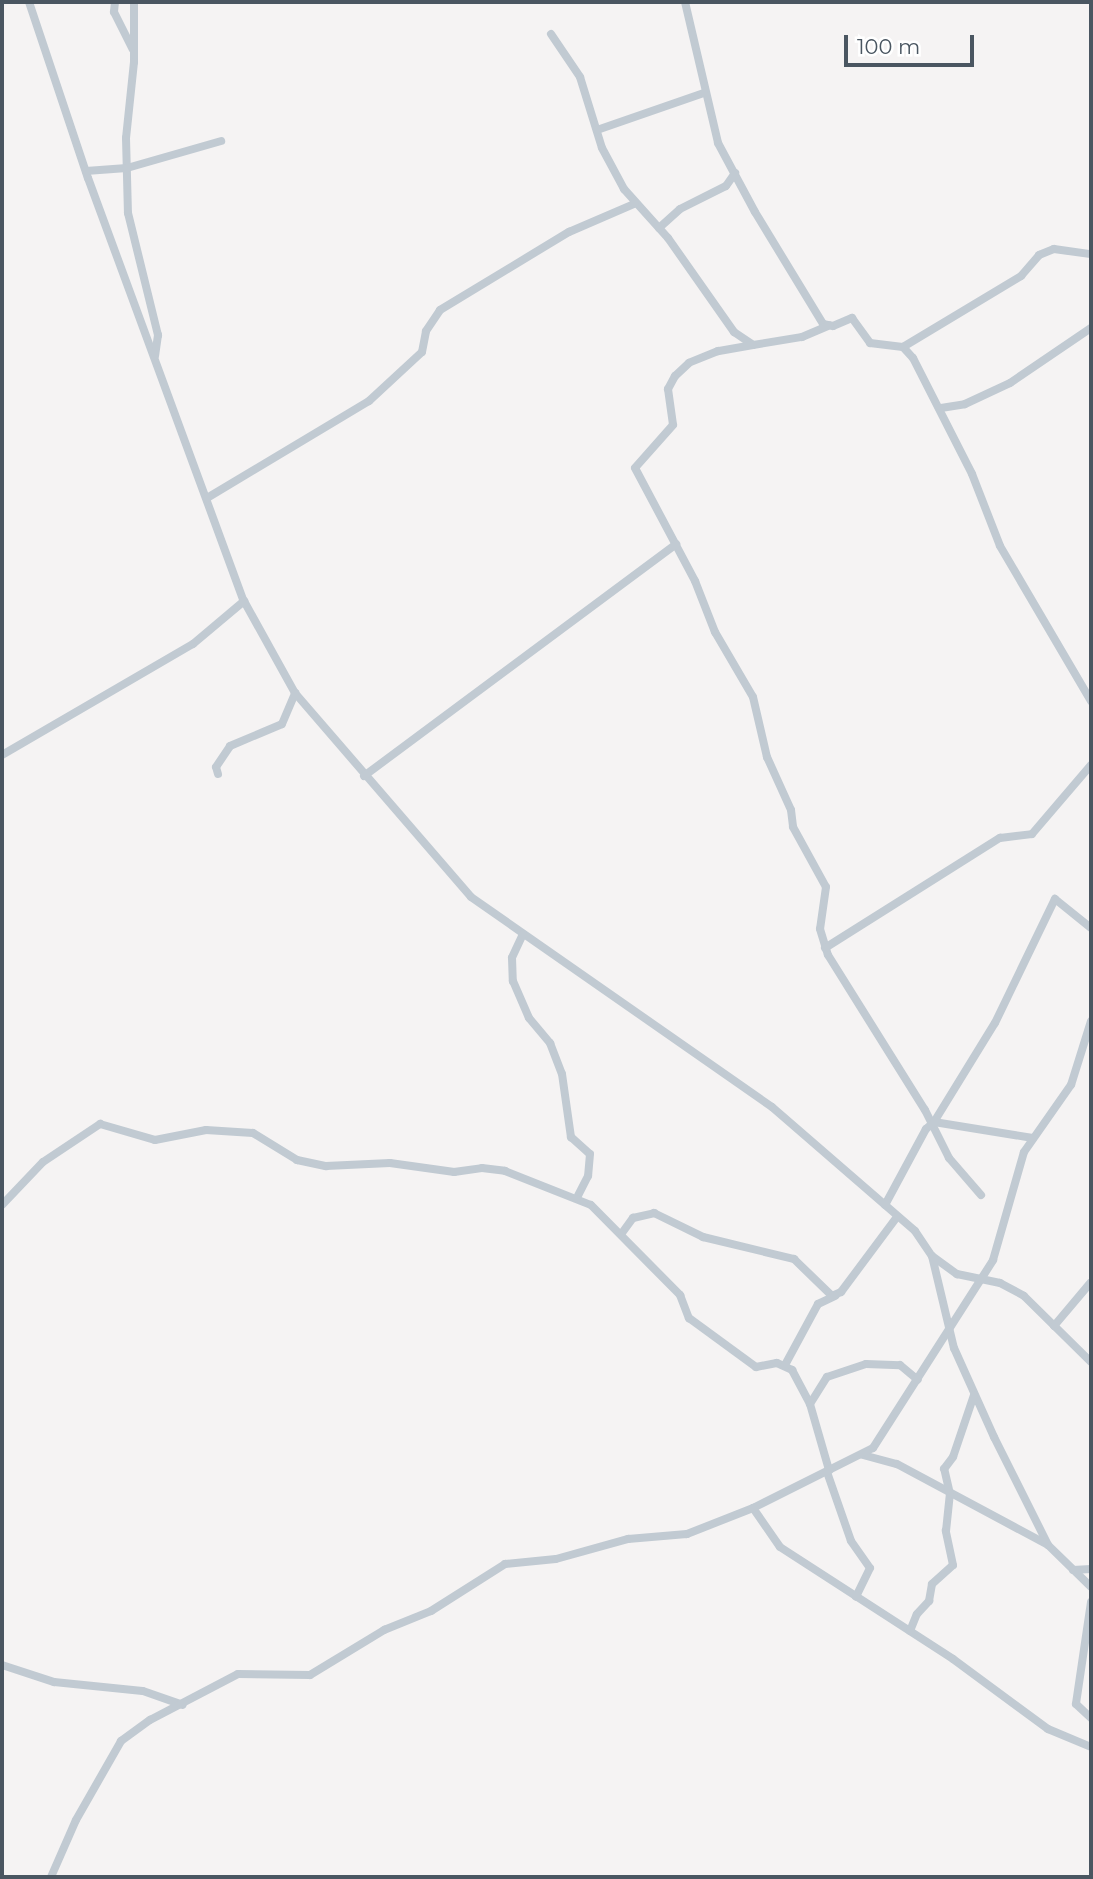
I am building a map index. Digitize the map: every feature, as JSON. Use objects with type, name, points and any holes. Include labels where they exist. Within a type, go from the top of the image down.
[{"type":"street","points":[[29,2],[86,171],[244,601],[295,693],[454,881],[523,934],[772,1107],[915,1231],[932,1256],[957,1274],[982,1279],[1024,1296],[1091,1363]]},
{"type":"street","points":[[115,2],[114,12],[134,52]]},
{"type":"street","points":[[134,2],[134,52],[127,168],[128,213],[158,335],[155,356]]},
{"type":"street","points":[[685,2],[704,93],[718,143],[823,324],[833,324]]},
{"type":"street","points":[[551,34],[580,77],[597,130],[634,204],[659,228],[720,317],[753,345]]},
{"type":"street","points":[[597,130],[704,93]]},
{"type":"street","points":[[86,171],[127,168],[221,141]]},
{"type":"street","points":[[659,228],[680,209],[726,186],[735,173]]},
{"type":"street","points":[[207,498],[369,401],[422,352],[426,331],[440,310],[569,232],[634,204]]},
{"type":"street","points":[[981,1195],[949,1158],[933,1123],[825,948],[820,929],[826,887],[793,827],[791,810],[767,757],[753,697],[715,632],[676,544],[640,482],[637,461],[673,425],[668,389],[682,369],[718,351],[802,337],[852,318],[875,346],[904,347],[1021,276],[1039,255],[1054,249],[1091,254]]},
{"type":"street","points":[[941,408],[965,404],[1010,383],[1091,328]]},
{"type":"street","points":[[904,347],[941,408],[1000,546],[1091,701]]},
{"type":"street","points":[[365,776],[676,544]]},
{"type":"street","points":[[2,755],[193,644],[244,601]]},
{"type":"street","points":[[218,774],[216,767],[230,746],[282,724],[295,693]]},
{"type":"street","points":[[825,948],[1000,838],[1032,834],[1091,765]]},
{"type":"street","points":[[885,1205],[995,1023],[1055,899],[1091,928]]},
{"type":"street","points":[[523,934],[512,958],[513,981],[529,1018],[550,1043],[562,1073],[571,1137],[590,1154],[588,1176],[578,1196]]},
{"type":"street","points":[[51,1877],[76,1820],[121,1741],[150,1720],[238,1674],[320,1671],[384,1630],[430,1611],[505,1564],[556,1559],[628,1539],[687,1534],[753,1508],[863,1455],[880,1442],[949,1325],[982,1279],[1001,1242],[1017,1170],[1033,1138],[1071,1085],[1091,1021]]},
{"type":"street","points":[[933,1123],[1033,1138]]},
{"type":"street","points":[[2,1205],[43,1162],[100,1124],[155,1140],[206,1130],[253,1133],[297,1160],[326,1166],[390,1163],[454,1172],[492,1168],[578,1196],[622,1233],[680,1295],[689,1318],[756,1367],[785,1365]]},
{"type":"street","points":[[622,1233],[634,1218],[654,1213],[703,1237],[794,1259],[827,1293],[837,1294]]},
{"type":"street","points":[[785,1365],[818,1304],[837,1294],[897,1217]]},
{"type":"street","points":[[932,1256],[949,1325],[974,1395],[1048,1545]]},
{"type":"street","points":[[1054,1326],[1091,1282]]},
{"type":"street","points":[[810,1404],[827,1377],[866,1364],[900,1365],[918,1380]]},
{"type":"street","points":[[785,1365],[810,1404],[851,1541],[870,1568],[856,1597]]},
{"type":"street","points":[[909,1631],[917,1614],[929,1601],[932,1584],[953,1565],[946,1531],[950,1494],[944,1469],[955,1452],[974,1395]]},
{"type":"street","points":[[863,1455],[897,1464],[1048,1545],[1091,1587]]},
{"type":"street","points":[[753,1508],[780,1547],[909,1631],[1048,1729],[1091,1747]]},
{"type":"street","points":[[1073,1570],[1091,1569]]},
{"type":"street","points":[[1091,1602],[1076,1704],[1091,1718]]},
{"type":"street","points":[[2,1665],[54,1682],[143,1691],[183,1705]]}]
